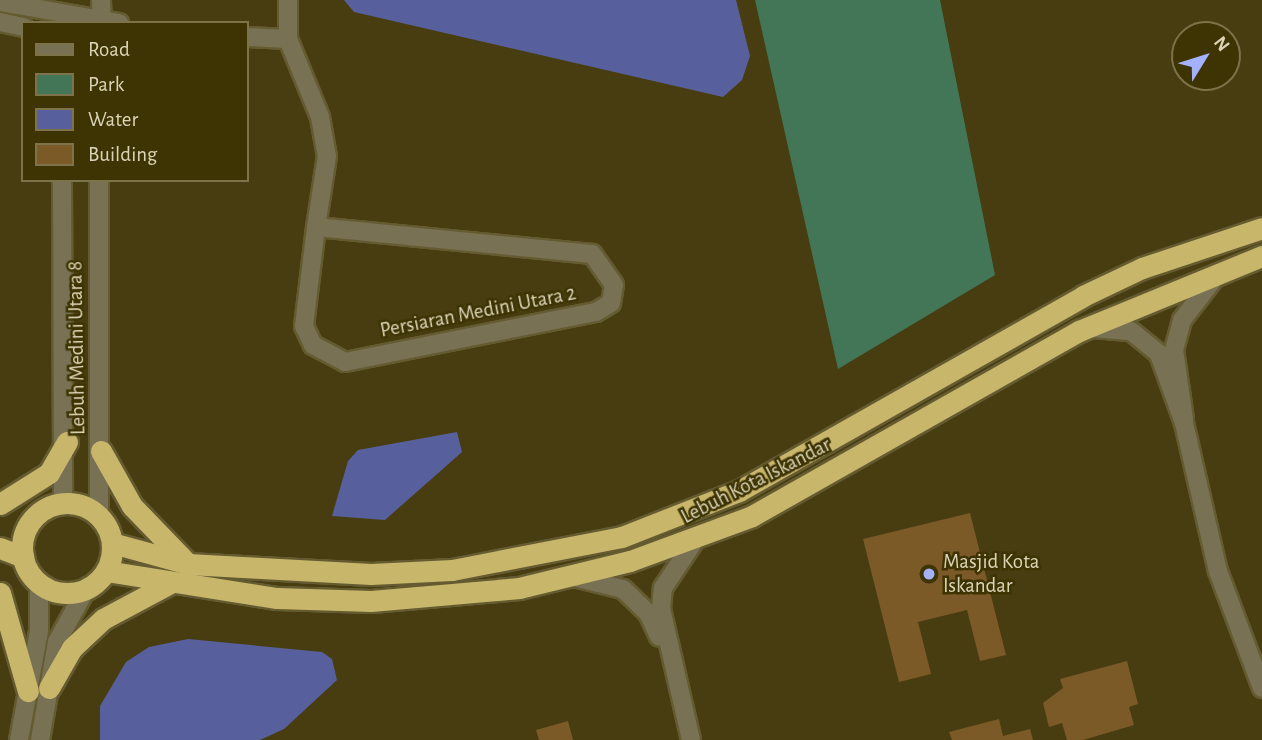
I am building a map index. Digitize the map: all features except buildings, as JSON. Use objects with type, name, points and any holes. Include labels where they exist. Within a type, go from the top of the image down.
[{"type":"highway","name":"Lebuh Kota Iskandar","points":[[112,543],[188,564],[279,573],[452,570],[622,537],[739,491],[1083,296],[1142,268],[1262,228]]},
{"type":"highway","name":"Lebuh Kota Iskandar","points":[[106,571],[277,598],[372,601],[455,597],[567,576],[693,543],[1079,331],[1226,266],[1262,256]]},
{"type":"highway","points":[[0,504],[49,473],[67,442]]},
{"type":"highway","points":[[101,451],[132,506],[188,564]]},
{"type":"highway","points":[[0,514],[36,514],[63,503],[99,516],[112,543],[106,571],[86,589],[54,591],[39,583],[23,556],[25,534],[36,514]]},
{"type":"highway","points":[[0,548],[23,556]]},
{"type":"highway","points":[[0,593],[38,690],[72,648],[103,619],[172,582]]},
{"type":"street","points":[[0,2],[15,0]]},
{"type":"street","points":[[101,0],[108,21]]},
{"type":"street","name":"Persiaran Medini Utara 2","points":[[288,0],[288,39],[320,117],[327,156],[316,227],[304,326],[313,345],[330,359],[345,362],[582,315],[611,303],[614,285],[592,254],[316,227]]},
{"type":"street","points":[[0,2],[103,21]]},
{"type":"street","points":[[0,22],[21,27]]},
{"type":"street","points":[[248,37],[288,39]]},
{"type":"street","name":"Lebuh Medini Utara 8","points":[[62,182],[67,442],[63,503]]},
{"type":"street","name":"Lebuh Medini Utara 8","points":[[99,182],[99,516]]},
{"type":"street","points":[[1226,266],[1194,301],[1174,349],[1184,423],[1218,571],[1262,688]]},
{"type":"street","points":[[1079,331],[1112,327],[1146,339],[1159,354],[1184,423]]},
{"type":"street","points":[[691,740],[661,609],[663,588],[693,543]]},
{"type":"street","points":[[567,576],[597,579],[637,599],[677,675]]},
{"type":"street","points":[[39,583],[40,740]]},
{"type":"street","points":[[19,740],[57,642],[86,589]]},
{"type":"green space","points":[[755,0],[940,0],[995,275],[838,369]]},
{"type":"water","points":[[344,0],[736,0],[750,56],[742,80],[723,97],[354,12]]},
{"type":"water","points":[[457,432],[462,452],[385,520],[332,516],[348,461],[358,450]]},
{"type":"water","points":[[188,639],[322,652],[332,659],[337,680],[284,729],[260,740],[100,740],[100,706],[126,662],[149,647]]},
{"type":"place","name":"Masjid Kota Iskandar","points":[[929,574]]}]
